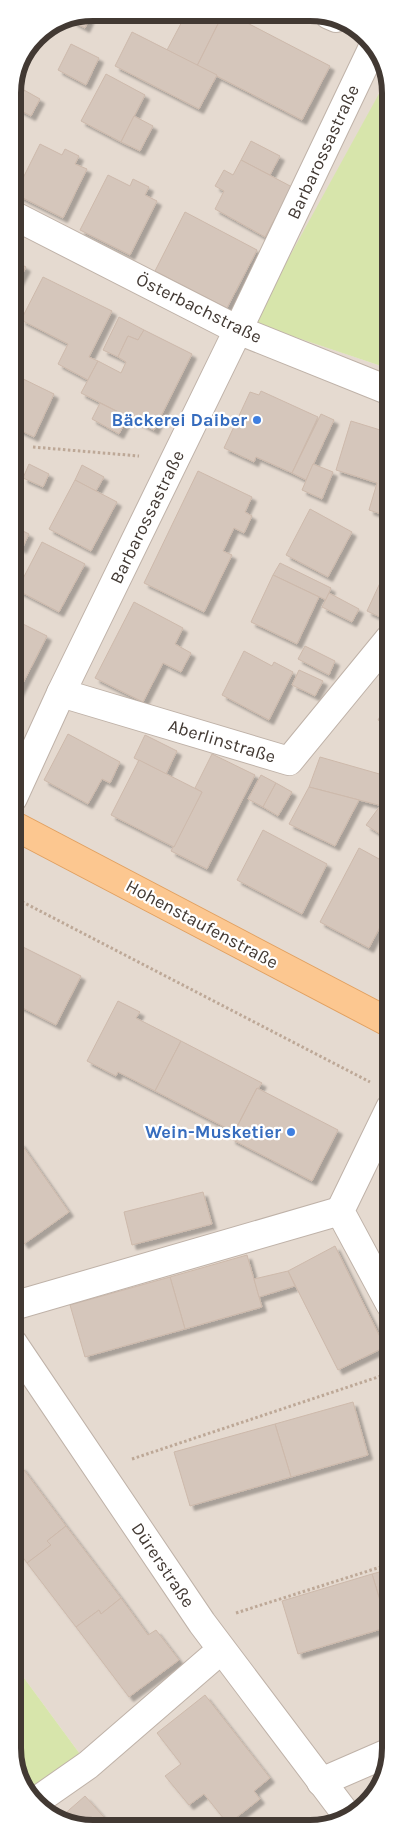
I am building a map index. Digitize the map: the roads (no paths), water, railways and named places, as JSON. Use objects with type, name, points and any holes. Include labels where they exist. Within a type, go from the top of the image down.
[{"type":"main road","name":"Hohenstaufenstraße","points":[[21,829],[382,1019]]},
{"type":"street","name":"Barbarossastraße","points":[[21,780],[61,693],[370,54]]},
{"type":"street","name":"Österbachstraße","points":[[21,219],[238,330],[382,388]]},
{"type":"street","name":"Aberlinstraße","points":[[61,693],[289,761],[382,648]]},
{"type":"street","points":[[21,1304],[340,1212],[382,1125]]},
{"type":"street","points":[[340,1212],[382,1289]]},
{"type":"street","name":"Dürerstraße","points":[[21,1355],[221,1650],[344,1811]]},
{"type":"street","points":[[41,1797],[88,1765],[221,1650]]},
{"type":"street","points":[[321,1782],[381,1756]]},
{"type":"place","name":"Bäckerei Daiber","points":[[257,420]]},
{"type":"place","name":"Wein-Musketier","points":[[291,1132]]}]
